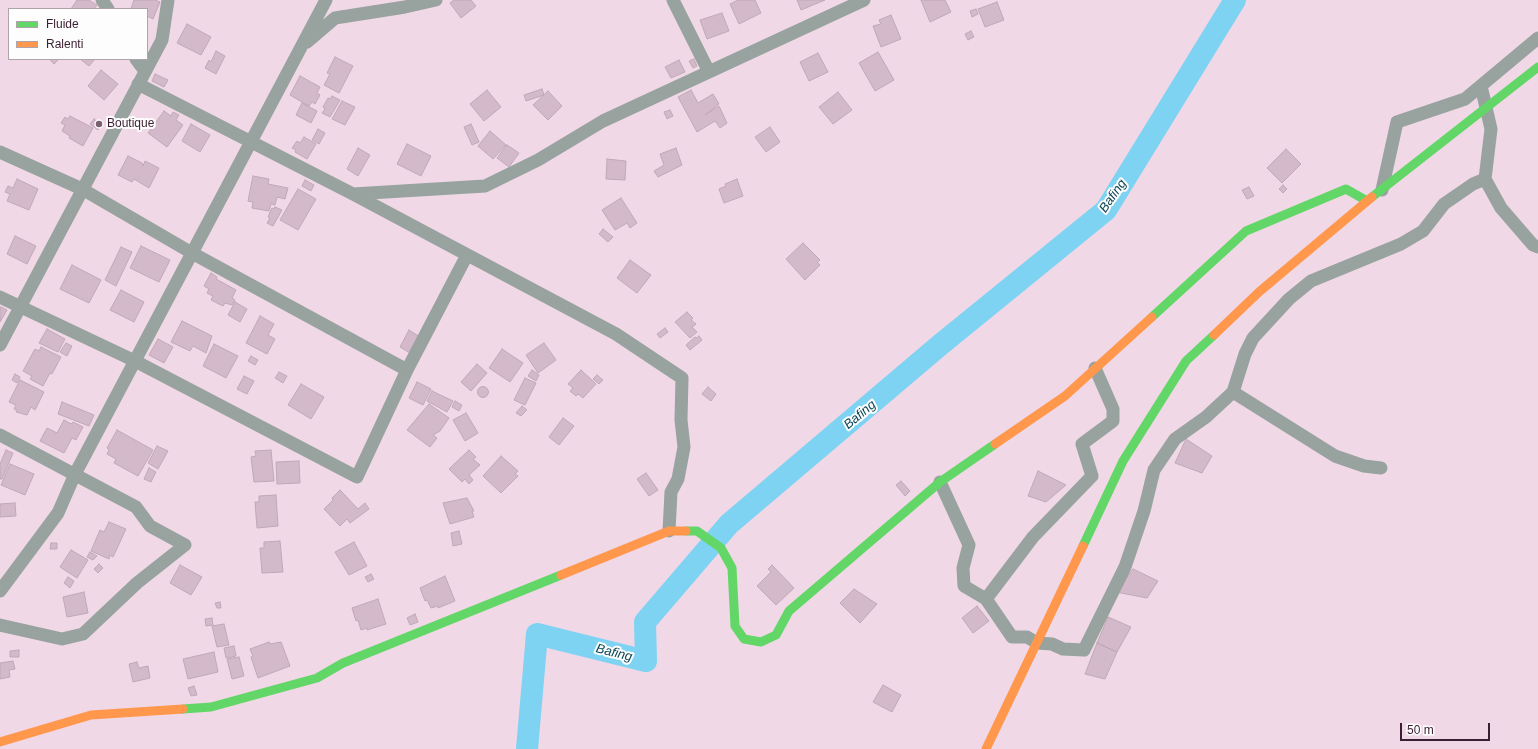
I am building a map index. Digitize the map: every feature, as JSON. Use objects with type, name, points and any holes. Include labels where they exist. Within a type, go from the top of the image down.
[{"type":"street","points":[[0,345],[162,40],[168,0]]},
{"type":"street","points":[[0,591],[58,513],[75,474],[326,0]]},
{"type":"street","points":[[300,47],[335,18],[405,7],[436,0]]},
{"type":"street","points":[[673,0],[709,72]]},
{"type":"street","points":[[353,194],[485,186],[538,160],[603,121],[864,0]]},
{"type":"street","points":[[1382,190],[1397,122],[1465,99],[1538,38]]},
{"type":"street","points":[[137,60],[145,71]]},
{"type":"street","points":[[986,749],[1123,461],[1186,361],[1259,292],[1367,201],[1538,67]]},
{"type":"street","points":[[138,84],[353,194],[616,334],[682,378],[681,420],[684,447],[678,479],[671,492],[669,531]]},
{"type":"street","points":[[1481,86],[1491,129],[1485,179],[1505,214],[1533,245],[1538,247]]},
{"type":"street","points":[[0,152],[82,189],[192,253],[406,370]]},
{"type":"street","points":[[940,482],[969,545],[963,568],[964,586],[986,599],[1012,637],[1026,637],[1037,643],[1052,644],[1063,649],[1084,650],[1125,568],[1144,511],[1154,470],[1175,439],[1206,417],[1233,392],[1245,354],[1253,338],[1289,299],[1312,281],[1401,244],[1423,231],[1444,204],[1473,184],[1485,179]]},
{"type":"street","points":[[0,742],[91,715],[211,707],[317,678],[351,660],[669,531],[697,531],[722,548],[732,568],[736,626],[744,639],[761,642],[776,635],[790,612],[940,482],[1065,396],[1246,231],[1346,189],[1367,201]]},
{"type":"street","points":[[0,297],[135,361],[357,477],[406,370],[468,255]]},
{"type":"street","points":[[986,599],[1033,537],[1092,476],[1082,444],[1113,421],[1113,409],[1095,368]]},
{"type":"street","points":[[1233,392],[1335,456],[1364,466],[1381,468]]},
{"type":"street","points":[[0,435],[136,506],[150,526],[185,545],[137,583],[83,634],[62,639],[0,625]]},
{"type":"building","points":[[77,0],[89,0],[97,5],[95,8],[72,8]]},
{"type":"building","points":[[134,0],[155,0],[160,2],[153,19],[148,16],[148,8],[131,8]]},
{"type":"building","points":[[454,0],[471,0],[476,6],[461,18],[450,3]]},
{"type":"building","points":[[738,0],[755,0],[761,13],[739,24],[730,4]]},
{"type":"building","points":[[797,0],[825,0],[801,10]]},
{"type":"building","points":[[921,0],[945,0],[951,12],[930,22]]},
{"type":"building","points":[[997,2],[1004,20],[985,27],[978,9]]},
{"type":"building","points":[[976,9],[978,14],[972,17],[970,11]]},
{"type":"building","points":[[722,13],[729,31],[707,39],[700,20]]},
{"type":"building","points":[[891,15],[901,39],[881,47],[873,26],[881,24],[879,20]]},
{"type":"building","points":[[187,24],[211,37],[201,55],[177,43]]},
{"type":"building","points":[[971,31],[974,37],[968,40],[965,34]]},
{"type":"building","points":[[216,51],[225,56],[216,74],[205,68],[209,60],[211,62]]},
{"type":"building","points":[[878,52],[894,80],[875,91],[859,63]]},
{"type":"building","points":[[818,53],[828,72],[809,81],[800,62]]},
{"type":"building","points":[[335,57],[353,66],[339,93],[324,85],[330,74],[327,73]]},
{"type":"building","points":[[694,59],[697,66],[693,68],[689,61]]},
{"type":"building","points":[[50,60],[58,60],[54,64]]},
{"type":"building","points":[[81,60],[94,60],[89,66]]},
{"type":"building","points":[[679,60],[685,72],[671,78],[665,67]]},
{"type":"building","points":[[101,70],[118,84],[104,100],[88,86]]},
{"type":"building","points":[[155,74],[168,80],[164,87],[152,81]]},
{"type":"building","points":[[300,76],[320,87],[317,93],[320,95],[315,104],[312,102],[309,106],[290,95]]},
{"type":"building","points":[[542,89],[544,95],[526,101],[524,95]]},
{"type":"building","points":[[487,90],[501,107],[484,121],[470,104]]},
{"type":"building","points":[[691,90],[698,103],[713,94],[719,104],[705,115],[719,106],[727,123],[720,128],[715,121],[697,132],[678,97]]},
{"type":"building","points":[[548,91],[562,106],[548,120],[533,105]]},
{"type":"building","points":[[838,92],[852,110],[833,124],[819,107]]},
{"type":"building","points":[[332,96],[340,100],[330,117],[322,113],[325,109],[323,107],[328,98],[330,99]]},
{"type":"building","points":[[342,101],[355,107],[345,125],[332,119]]},
{"type":"building","points":[[302,103],[317,111],[311,123],[296,115]]},
{"type":"building","points":[[670,110],[673,116],[667,119],[664,112]]},
{"type":"building","points":[[164,111],[171,116],[173,112],[179,115],[176,120],[183,125],[167,147],[148,133]]},
{"type":"building","points":[[70,116],[93,128],[83,146],[69,138],[70,136],[62,131],[65,125],[61,123],[65,117],[68,119]]},
{"type":"building","points":[[94,119],[102,125],[98,130],[90,124]]},
{"type":"building","points":[[191,124],[210,135],[200,152],[182,141]]},
{"type":"building","points":[[471,124],[479,142],[472,145],[464,127]]},
{"type":"building","points":[[770,127],[780,142],[766,152],[755,137]]},
{"type":"building","points":[[318,129],[325,133],[319,144],[312,140]]},
{"type":"building","points":[[490,131],[506,145],[493,159],[478,146]]},
{"type":"building","points":[[304,137],[316,144],[307,159],[295,152],[296,150],[292,148],[297,141],[300,143]]},
{"type":"building","points":[[407,144],[431,156],[421,176],[397,164]]},
{"type":"building","points":[[507,145],[519,153],[509,167],[497,158]]},
{"type":"building","points":[[358,148],[370,155],[358,176],[347,169]]},
{"type":"building","points":[[676,148],[682,165],[658,177],[654,171],[664,165],[660,154]]},
{"type":"building","points":[[1286,149],[1301,164],[1282,183],[1267,168]]},
{"type":"building","points":[[128,156],[142,163],[143,166],[145,161],[159,168],[149,188],[134,179],[132,182],[118,175]]},
{"type":"building","points":[[607,159],[626,161],[625,180],[606,179]]},
{"type":"building","points":[[253,176],[269,179],[268,184],[288,188],[285,199],[277,197],[275,205],[271,204],[269,211],[252,208],[253,202],[248,201]]},
{"type":"building","points":[[17,179],[38,189],[29,210],[7,201],[10,194],[5,192],[8,186],[13,188]]},
{"type":"building","points":[[737,179],[743,196],[724,203],[719,189],[726,186],[725,184]]},
{"type":"building","points":[[305,180],[314,185],[311,191],[302,186]]},
{"type":"building","points":[[1283,185],[1287,189],[1283,193],[1279,189]]},
{"type":"building","points":[[1249,187],[1254,196],[1247,199],[1242,190]]},
{"type":"building","points":[[298,189],[316,199],[298,230],[280,220]]},
{"type":"building","points":[[621,198],[637,223],[630,228],[627,223],[615,230],[602,210]]},
{"type":"building","points":[[275,207],[282,210],[273,226],[267,223],[270,218],[268,217],[272,208],[274,209]]},
{"type":"building","points":[[603,229],[613,237],[608,242],[599,234]]},
{"type":"building","points":[[15,236],[36,246],[27,264],[7,254]]},
{"type":"building","points":[[803,243],[820,260],[817,262],[820,265],[805,280],[786,259]]},
{"type":"building","points":[[141,246],[170,260],[159,282],[130,268]]},
{"type":"building","points":[[121,247],[132,252],[116,286],[105,280]]},
{"type":"building","points":[[630,260],[651,275],[637,293],[617,278]]},
{"type":"building","points":[[72,265],[101,280],[89,303],[60,289]]},
{"type":"building","points":[[211,273],[217,277],[216,279],[236,290],[232,298],[235,300],[232,305],[225,303],[223,306],[211,300],[213,296],[207,293],[209,289],[204,286]]},
{"type":"building","points":[[121,290],[144,302],[134,322],[110,310]]},
{"type":"building","points":[[235,302],[247,309],[240,322],[228,315]]},
{"type":"building","points":[[1,307],[7,310],[0,322],[0,309]]},
{"type":"building","points":[[687,312],[693,318],[691,320],[696,324],[692,327],[697,332],[690,338],[675,322]]},
{"type":"building","points":[[260,316],[274,324],[268,335],[275,339],[267,354],[246,343]]},
{"type":"building","points":[[182,321],[212,336],[206,353],[193,346],[190,351],[171,342]]},
{"type":"building","points":[[665,328],[668,332],[660,338],[657,334]]},
{"type":"building","points":[[47,329],[65,339],[58,352],[39,343]]},
{"type":"building","points":[[409,330],[420,337],[410,353],[400,347]]},
{"type":"building","points":[[699,336],[702,340],[690,350],[686,345],[695,337],[697,338]]},
{"type":"building","points":[[158,339],[173,347],[164,363],[149,355]]},
{"type":"building","points":[[66,343],[72,346],[67,356],[60,352]]},
{"type":"building","points":[[544,343],[556,360],[538,373],[526,355]]},
{"type":"building","points":[[214,344],[238,356],[226,378],[203,366]]},
{"type":"building","points":[[41,347],[61,357],[52,374],[50,373],[43,386],[30,379],[32,376],[23,371],[35,349],[39,351]]},
{"type":"building","points":[[502,349],[523,363],[510,382],[489,368]]},
{"type":"building","points":[[251,356],[258,360],[255,365],[248,361]]},
{"type":"building","points":[[477,364],[487,373],[471,391],[461,382]]},
{"type":"building","points":[[532,370],[539,375],[536,381],[528,376]]},
{"type":"building","points":[[581,370],[596,384],[583,398],[578,394],[576,396],[570,391],[573,388],[568,384]]},
{"type":"building","points":[[279,372],[287,376],[283,383],[275,378]]},
{"type":"building","points":[[15,374],[20,377],[17,383],[12,380]]},
{"type":"building","points":[[597,375],[603,380],[599,384],[593,379]]},
{"type":"building","points":[[244,376],[254,381],[247,394],[237,389]]},
{"type":"building","points":[[525,378],[536,383],[525,405],[514,400]]},
{"type":"building","points":[[20,380],[44,392],[35,410],[31,407],[27,415],[16,412],[17,410],[14,409],[16,405],[9,402]]},
{"type":"building","points":[[417,382],[431,389],[423,405],[409,398]]},
{"type":"building","points":[[301,384],[324,397],[311,419],[288,405]]},
{"type":"building","points":[[483,386],[487,388],[489,392],[487,396],[483,398],[479,396],[477,392],[479,388]]},
{"type":"building","points":[[708,387],[716,394],[711,401],[702,394]]},
{"type":"building","points":[[432,391],[453,401],[447,412],[427,401]]},
{"type":"building","points":[[455,401],[462,405],[459,411],[452,407]]},
{"type":"building","points":[[62,402],[94,415],[89,426],[58,414]]},
{"type":"building","points":[[429,404],[449,418],[440,431],[433,435],[437,438],[430,447],[407,430]]},
{"type":"building","points":[[522,406],[527,410],[521,416],[516,413]]},
{"type":"building","points":[[466,413],[478,433],[465,441],[453,420]]},
{"type":"building","points":[[563,418],[574,426],[559,445],[549,437]]},
{"type":"building","points":[[64,420],[71,424],[73,422],[83,427],[76,440],[72,438],[64,453],[40,441],[47,428],[57,433]]},
{"type":"building","points":[[117,430],[153,450],[138,476],[114,463],[116,459],[107,454],[109,450],[107,448]]},
{"type":"building","points":[[1186,439],[1212,456],[1202,473],[1175,463]]},
{"type":"building","points":[[157,446],[168,451],[158,469],[148,463]]},
{"type":"building","points":[[6,450],[13,453],[2,479],[0,479],[0,464]]},
{"type":"building","points":[[271,450],[274,481],[254,482],[251,457],[256,456],[255,451]]},
{"type":"building","points":[[469,450],[476,457],[473,459],[480,465],[469,475],[473,480],[469,484],[465,479],[462,482],[449,469]]},
{"type":"building","points":[[501,456],[518,471],[515,474],[518,476],[501,493],[483,476]]},
{"type":"building","points":[[299,461],[300,483],[277,484],[276,462]]},
{"type":"building","points":[[10,464],[34,474],[25,495],[1,485]]},
{"type":"building","points":[[149,468],[156,472],[151,482],[144,479]]},
{"type":"building","points":[[1038,471],[1066,485],[1046,502],[1028,496]]},
{"type":"building","points":[[646,473],[658,490],[649,496],[637,479]]},
{"type":"building","points":[[901,481],[910,491],[905,496],[896,485]]},
{"type":"building","points":[[340,490],[358,509],[365,503],[369,509],[350,523],[347,519],[340,526],[324,509]]},
{"type":"building","points":[[276,495],[278,526],[257,528],[255,502],[259,502],[259,496]]},
{"type":"building","points":[[467,498],[474,511],[472,511],[474,517],[450,524],[443,503]]},
{"type":"building","points":[[15,503],[16,516],[0,517],[0,504]]},
{"type":"building","points":[[109,522],[126,529],[113,557],[110,555],[109,559],[91,551],[100,530],[104,532]]},
{"type":"building","points":[[459,531],[462,544],[453,546],[451,533]]},
{"type":"building","points":[[280,541],[283,572],[262,573],[260,548],[264,548],[264,542]]},
{"type":"building","points":[[354,542],[367,566],[349,575],[335,552]]},
{"type":"building","points":[[51,543],[57,543],[57,549],[50,549]]},
{"type":"building","points":[[71,550],[88,560],[77,578],[60,567]]},
{"type":"building","points":[[90,552],[97,556],[93,560],[87,557]]},
{"type":"building","points":[[99,564],[103,568],[98,573],[94,569]]},
{"type":"building","points":[[180,565],[202,577],[191,595],[170,583]]},
{"type":"building","points":[[772,565],[794,588],[776,605],[757,586],[771,572],[768,569]]},
{"type":"building","points":[[1133,569],[1158,581],[1147,598],[1116,592]]},
{"type":"building","points":[[371,574],[374,579],[368,582],[365,577]]},
{"type":"building","points":[[445,576],[455,601],[438,608],[438,606],[431,608],[427,600],[425,601],[420,588]]},
{"type":"building","points":[[68,577],[74,581],[70,588],[64,583]]},
{"type":"building","points":[[854,589],[877,604],[860,623],[840,603]]},
{"type":"building","points":[[84,592],[88,613],[67,617],[63,597]]},
{"type":"building","points":[[378,599],[386,624],[367,630],[367,628],[361,630],[358,620],[356,621],[352,608]]},
{"type":"building","points":[[220,602],[221,608],[217,608],[215,603]]},
{"type":"building","points":[[977,606],[989,621],[973,633],[962,618]]},
{"type":"building","points":[[415,614],[418,622],[410,625],[407,618]]},
{"type":"building","points":[[1108,617],[1131,627],[1117,652],[1097,643]]},
{"type":"building","points":[[212,618],[213,625],[206,626],[205,619]]},
{"type":"building","points":[[224,624],[229,645],[217,647],[212,626]]},
{"type":"building","points":[[269,642],[270,644],[281,642],[290,666],[258,678],[250,649]]},
{"type":"building","points":[[1097,643],[1117,652],[1105,679],[1085,674]]},
{"type":"building","points":[[234,646],[236,656],[226,658],[224,648]]},
{"type":"building","points":[[19,650],[19,657],[10,657],[10,651]]},
{"type":"building","points":[[214,652],[218,672],[188,679],[183,659]]},
{"type":"building","points":[[239,657],[244,676],[232,679],[227,659]]},
{"type":"building","points":[[13,661],[15,669],[9,670],[10,677],[0,679],[0,663]]},
{"type":"building","points":[[137,662],[139,668],[148,666],[150,678],[133,682],[129,664]]},
{"type":"building","points":[[883,685],[901,695],[892,712],[873,702]]},
{"type":"building","points":[[194,686],[197,695],[191,696],[188,688]]},
{"type":"waterway","name":"Bafing","points":[[527,749],[537,634],[646,661],[645,622],[729,524],[940,345],[1106,210],[1235,0]]},
{"type":"traffic: fast","points":[[1372,197],[1538,67]]},
{"type":"traffic: fast","points":[[1152,317],[1246,231],[1346,189],[1367,201]]},
{"type":"traffic: fast","points":[[1083,546],[1123,461],[1186,361],[1214,335]]},
{"type":"traffic: fast","points":[[686,531],[697,531],[721,548],[732,568],[735,626],[744,639],[761,642],[776,635],[789,611],[940,482],[995,444]]},
{"type":"traffic: fast","points":[[183,709],[211,707],[317,678],[343,663],[561,575]]},
{"type":"traffic: slow","points":[[1214,335],[1259,292],[1372,197]]},
{"type":"traffic: slow","points":[[995,444],[1065,396],[1152,317]]},
{"type":"traffic: slow","points":[[561,575],[669,531],[686,531]]},
{"type":"traffic: slow","points":[[986,749],[1083,546]]},
{"type":"traffic: slow","points":[[0,742],[91,715],[183,709]]},
{"type":"place","name":"Boutique","points":[[99,124]]}]
